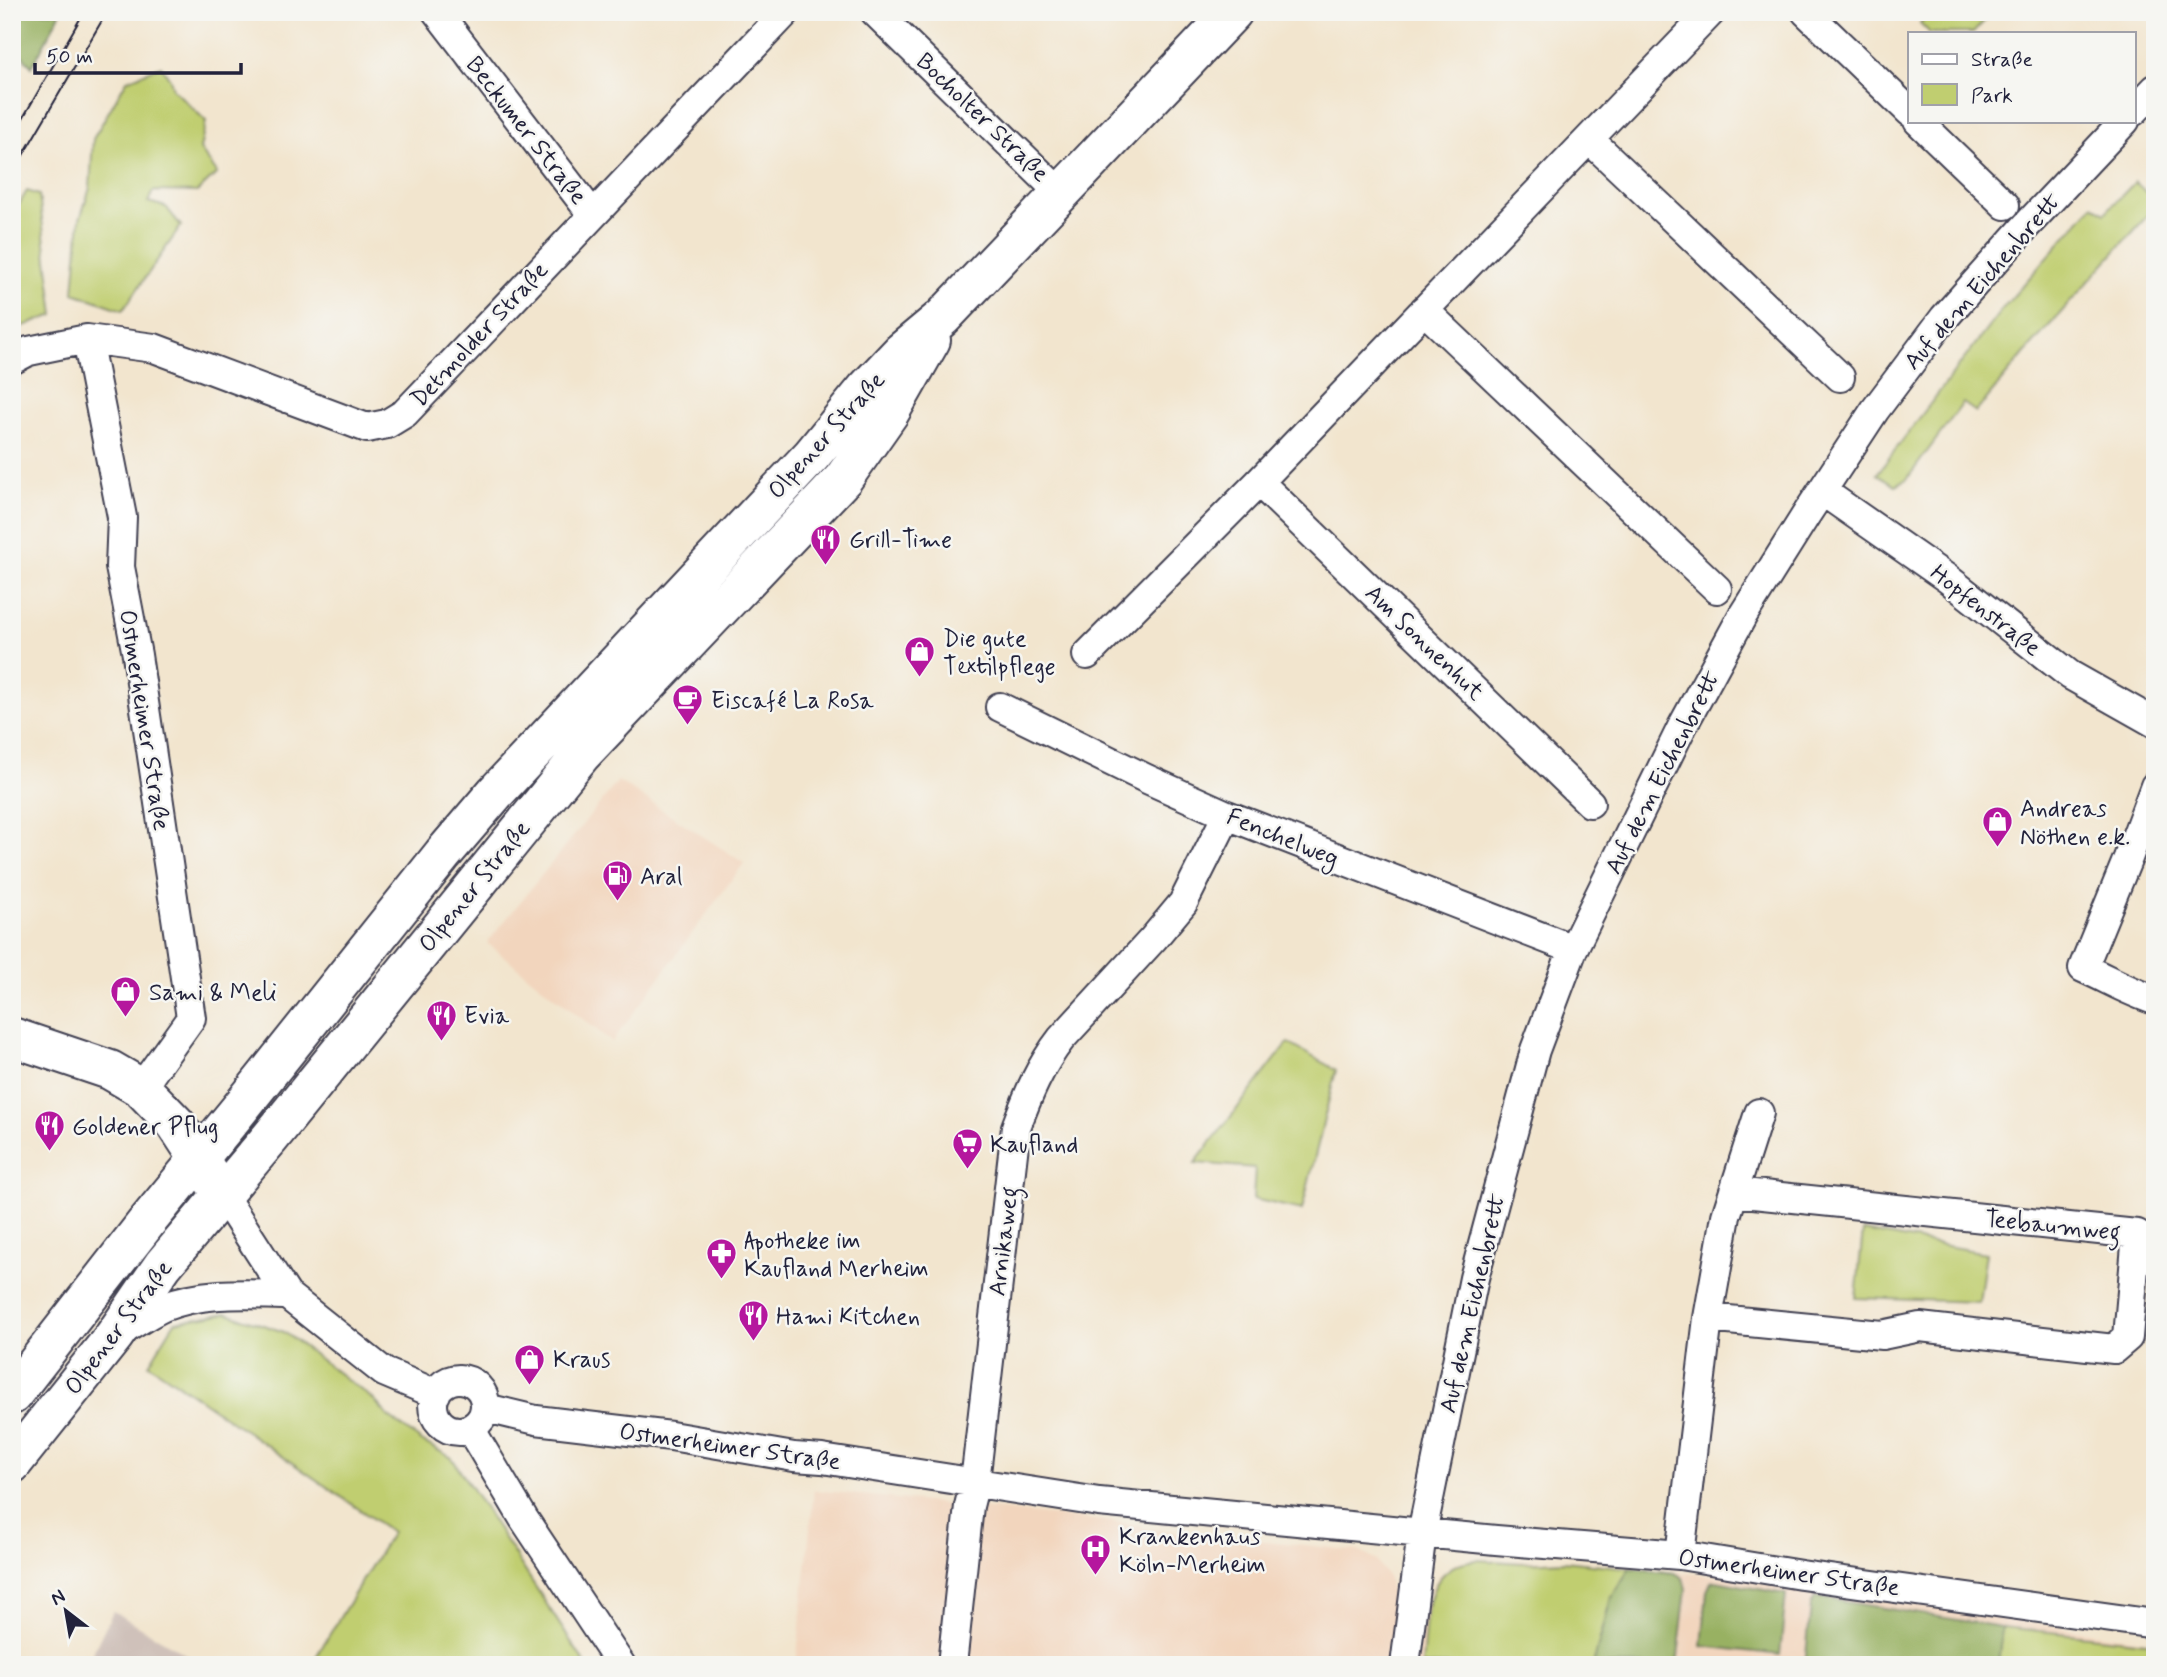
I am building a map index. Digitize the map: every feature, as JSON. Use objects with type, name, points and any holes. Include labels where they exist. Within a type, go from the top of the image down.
[{"type":"main road","name":"Olpener Straße","points":[[12,1395],[146,1223],[496,792],[812,455],[866,389],[901,352],[943,317],[1233,12]]},
{"type":"main road","name":"Olpener Straße","points":[[12,1464],[114,1336],[163,1265],[279,1128],[581,755],[843,479],[890,412],[943,317]]},
{"type":"main road","points":[[812,455],[830,443],[838,443],[845,448],[851,458],[843,479]]},
{"type":"main road","points":[[12,1037],[110,1070],[141,1088],[176,1124],[222,1194]]},
{"type":"street","name":"Beckumer Straße","points":[[437,12],[592,214]]},
{"type":"street","name":"Detmolder Straße","points":[[12,360],[29,351],[87,339],[154,348],[367,428],[387,424],[405,413],[786,12]]},
{"type":"street","name":"Bocholter Straße","points":[[875,12],[1060,192]]},
{"type":"street","points":[[1087,655],[1259,482],[1711,12]]},
{"type":"street","points":[[1806,12],[1908,110]]},
{"type":"street","points":[[2136,109],[2155,89]]},
{"type":"street","points":[[1919,122],[2005,205]]},
{"type":"street","name":"Auf dem Eichenbrett","points":[[1422,1533],[1474,1278],[1535,1050],[1573,949],[1682,727],[1743,615],[1875,410],[1944,318],[2124,122]]},
{"type":"street","points":[[1590,140],[1840,377]]},
{"type":"street","points":[[1424,310],[1717,589]]},
{"type":"street","name":"Ostmerheimer Straße","points":[[87,339],[122,517],[120,567],[137,655],[191,1018],[141,1088]]},
{"type":"street","name":"Am Sonnenhut","points":[[1259,482],[1590,803]]},
{"type":"street","name":"Hopfenstraße","points":[[1822,491],[1948,579],[2070,675],[2155,723]]},
{"type":"street","name":"Fenchelweg","points":[[1000,707],[1227,815],[1573,949]]},
{"type":"street","points":[[2155,786],[2083,968],[2129,992],[2155,1000]]},
{"type":"street","name":"Arnikaweg","points":[[975,1482],[1016,1127],[1033,1082],[1061,1039],[1183,903],[1227,815]]},
{"type":"street","points":[[1680,1555],[1708,1318],[1726,1216],[1759,1113]]},
{"type":"street","name":"Teebaumweg","points":[[1708,1318],[1882,1335],[1920,1327],[2114,1349],[2128,1337],[2137,1234],[1734,1192]]},
{"type":"street","points":[[222,1194],[288,1295],[384,1372],[436,1394]]},
{"type":"street","points":[[114,1336],[162,1308],[184,1301],[233,1293],[288,1295]]},
{"type":"street","points":[[478,1419],[455,1432],[440,1424],[433,1410],[436,1394],[447,1382],[464,1379],[472,1382],[483,1393],[478,1419],[524,1519],[621,1665]]},
{"type":"street","name":"Ostmerheimer Straße","points":[[478,1419],[536,1420],[671,1436],[1099,1502],[1680,1555],[1801,1575],[2155,1623]]},
{"type":"street","points":[[952,1665],[969,1506],[975,1482]]},
{"type":"street","points":[[1405,1665],[1422,1533]]},
{"type":"shaded area","name":"Aral","points":[[618,781],[744,863],[612,1042],[487,943]]},
{"type":"shaded area","name":"Krankenhaus Köln-Merheim","points":[[814,1490],[1359,1551],[1377,1561],[1389,1579],[1391,1597],[1429,1602],[1431,1589],[1440,1575],[1457,1563],[1475,1559],[1565,1560],[1732,1578],[2155,1642],[2155,1665],[796,1665]]},
{"type":"shaded area","points":[[113,1611],[204,1665],[87,1665]]},
{"type":"green space","points":[[12,12],[61,12],[32,67],[12,44]]},
{"type":"green space","points":[[1930,12],[1993,12],[1974,32],[1929,32],[1920,23]]},
{"type":"green space","points":[[161,66],[173,89],[206,121],[200,149],[217,173],[197,192],[153,191],[148,202],[166,207],[181,226],[123,310],[74,293],[80,219],[90,188],[93,139],[127,80]]},
{"type":"green space","points":[[2135,182],[2155,201],[2155,207],[1976,412],[1963,403],[1907,479],[1896,485],[1877,474],[2003,308],[2093,205],[2105,213]]},
{"type":"green space","points":[[27,191],[39,195],[54,315],[12,330],[12,216]]},
{"type":"green space","points":[[1288,1043],[1336,1070],[1302,1210],[1253,1199],[1255,1168],[1195,1163]]},
{"type":"green space","points":[[1863,1231],[1986,1253],[1979,1302],[1856,1298]]},
{"type":"green space","points":[[227,1313],[284,1332],[374,1400],[389,1417],[423,1442],[452,1458],[586,1665],[311,1665],[392,1532],[149,1364],[175,1322]]},
{"type":"green space","points":[[1477,1560],[1522,1563],[1564,1561],[1630,1568],[1611,1598],[1593,1665],[1422,1665],[1427,1614],[1436,1584],[1445,1572],[1459,1564]]},
{"type":"green space","points":[[1630,1568],[1675,1573],[1683,1578],[1686,1589],[1677,1665],[1593,1665],[1611,1598]]},
{"type":"green space","points":[[1711,1582],[1786,1594],[1780,1655],[1702,1646],[1707,1591]]},
{"type":"green space","points":[[1815,1597],[2002,1627],[1998,1665],[1805,1665],[1811,1606]]},
{"type":"green space","points":[[2002,1627],[2155,1643],[2155,1665],[1998,1665]]},
{"type":"tram line","points":[[12,137],[84,12]]},
{"type":"tram line","points":[[12,174],[107,12]]},
{"type":"place","name":"Grill-Time","points":[[826,566]]},
{"type":"place","name":"Die gute Textilpflege","points":[[920,679]]},
{"type":"place","name":"Eiscafé La Rosa","points":[[688,727]]},
{"type":"place","name":"Andreas Nöthen e.k.","points":[[1997,849]]},
{"type":"place","name":"Aral","points":[[617,903]]},
{"type":"place","name":"Sami & Meli","points":[[126,1019]]},
{"type":"place","name":"Evia","points":[[441,1042]]},
{"type":"place","name":"Goldener Pflug","points":[[49,1153]]},
{"type":"place","name":"Kaufland","points":[[967,1171]]},
{"type":"place","name":"Apotheke im Kaufland Merheim","points":[[721,1281]]},
{"type":"place","name":"Hami Kitchen","points":[[753,1343]]},
{"type":"place","name":"Kraus","points":[[530,1386]]},
{"type":"place","name":"Krankenhaus Köln-Merheim","points":[[1096,1577]]}]
